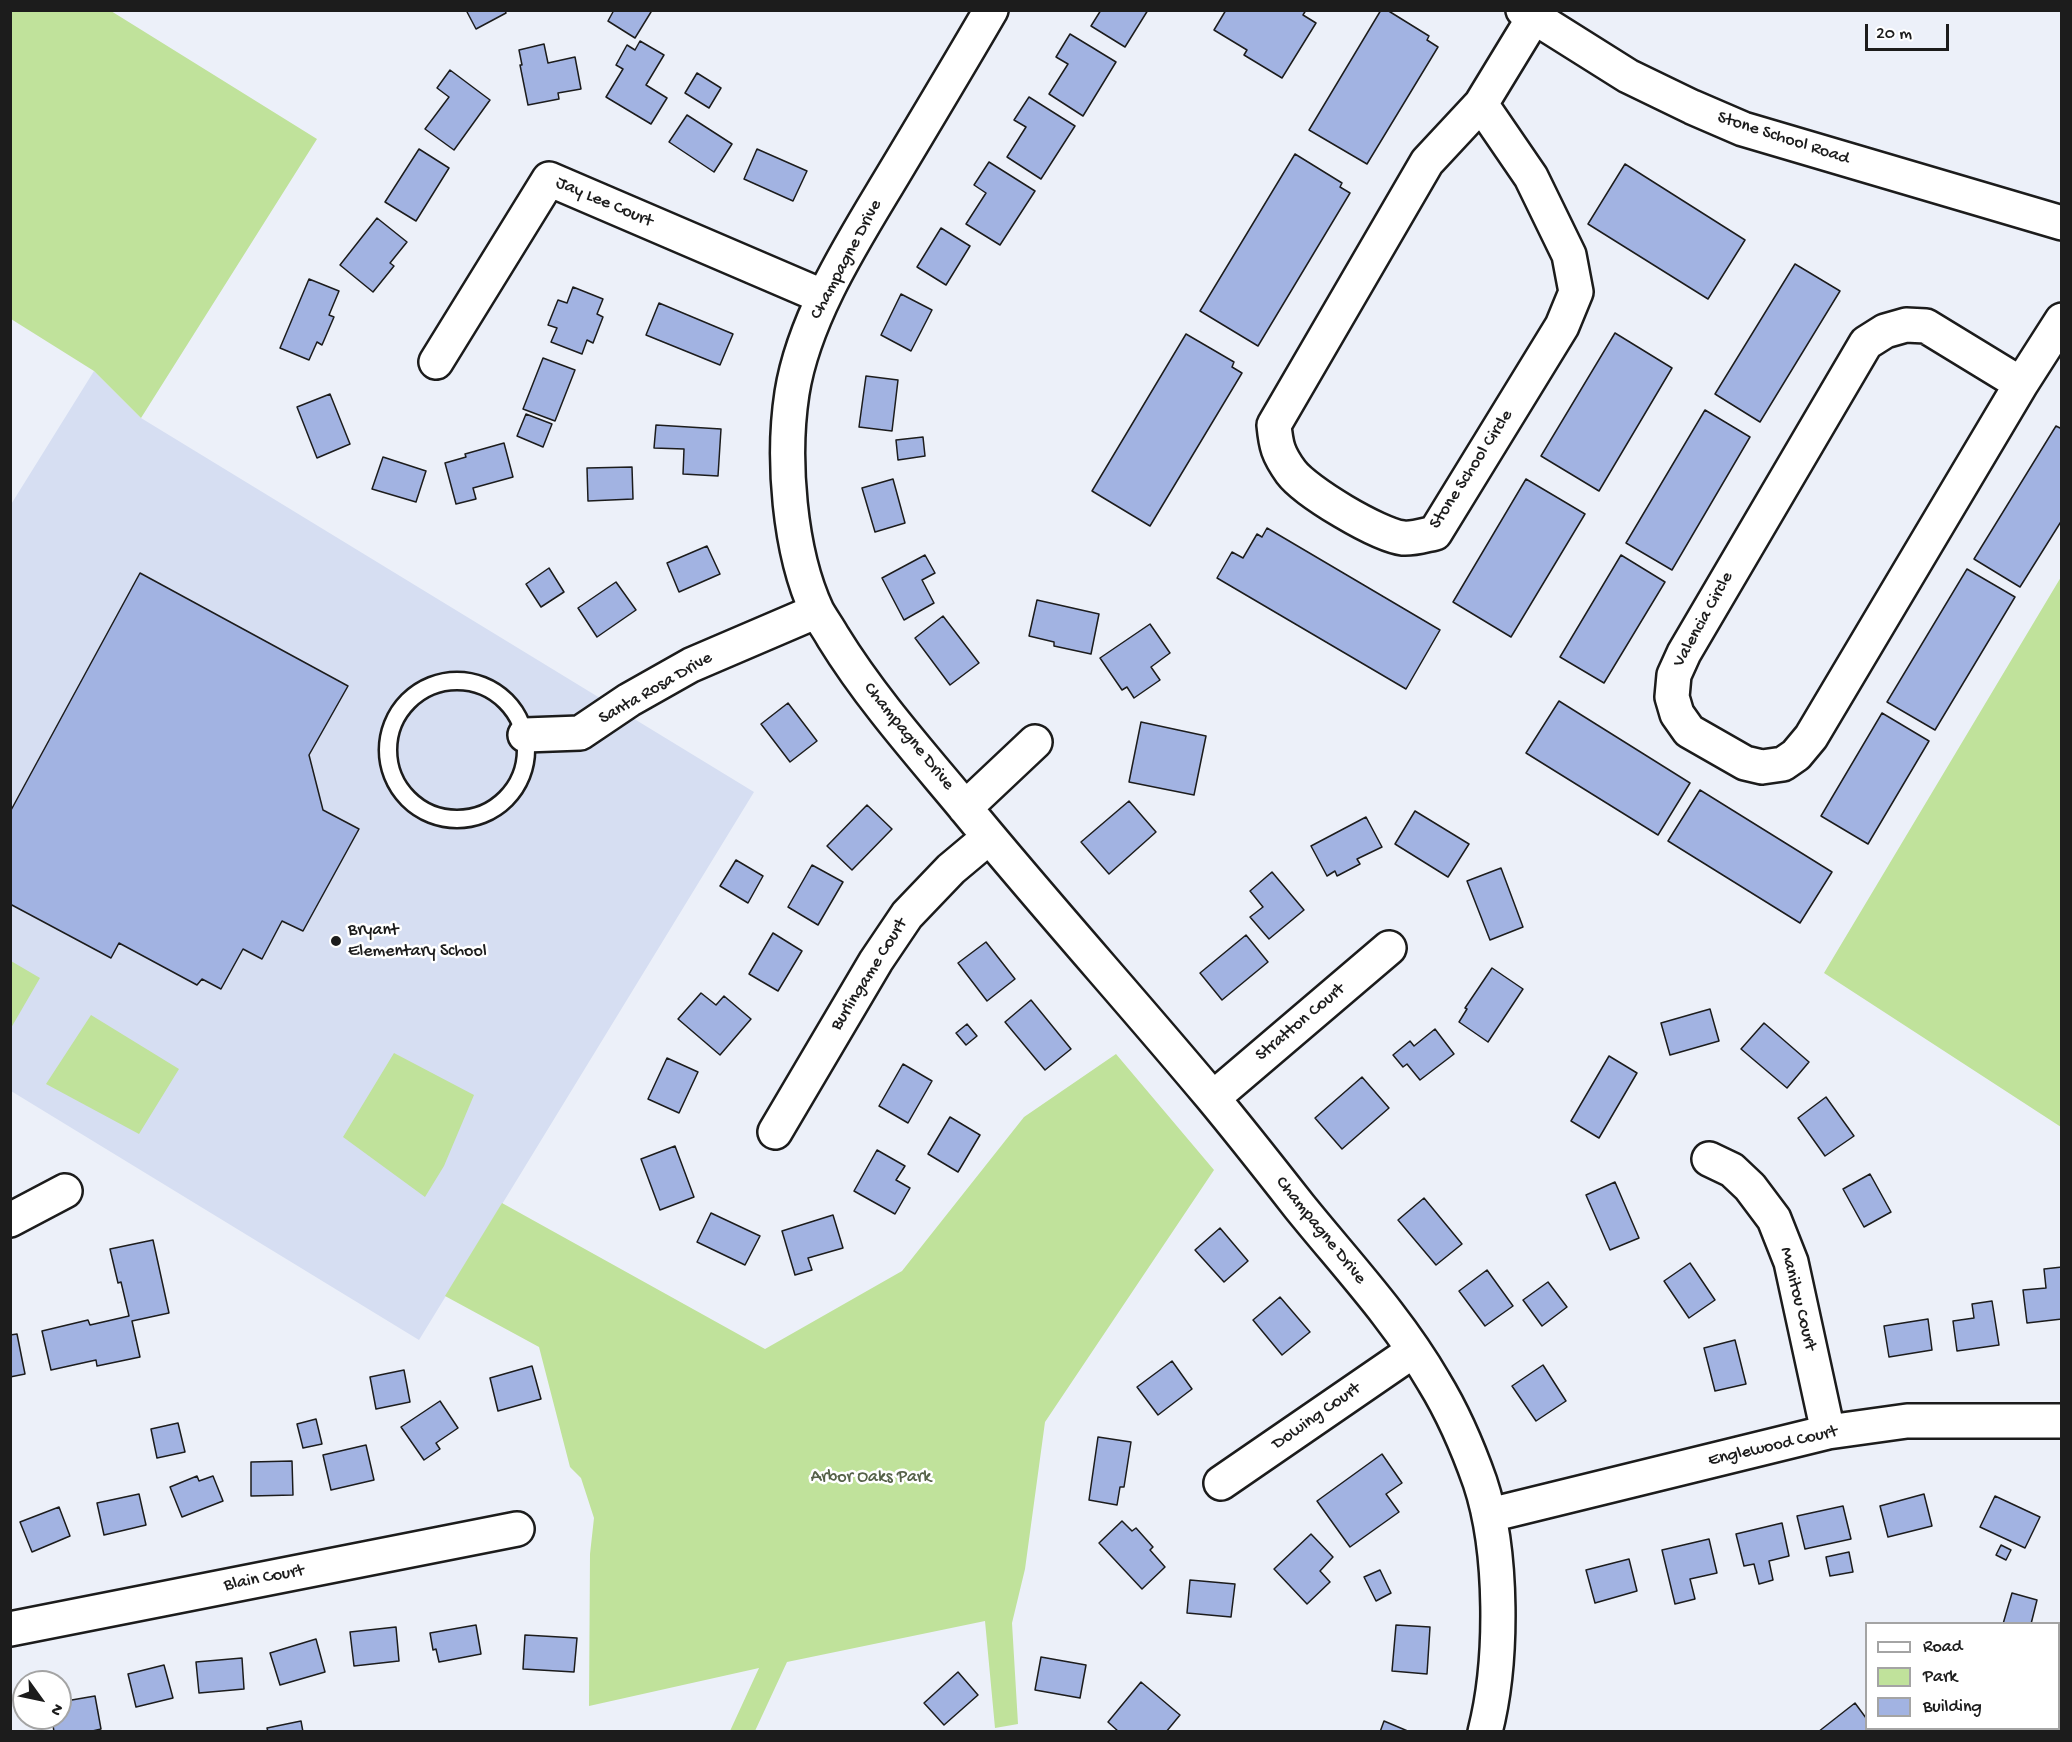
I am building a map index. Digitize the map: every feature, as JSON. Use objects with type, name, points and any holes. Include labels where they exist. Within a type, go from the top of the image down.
[{"type":"street","name":"Champagne Drive","points":[[992,10],[853,242],[824,297],[807,338],[792,390],[787,448],[790,500],[800,563],[817,611],[876,701],[988,838],[1213,1098],[1388,1317],[1432,1378],[1451,1413],[1474,1466],[1490,1515],[1498,1629],[1496,1669],[1490,1715],[1485,1731]]},
{"type":"street","name":"Stone School Circle","points":[[1481,104],[1531,177],[1556,226],[1569,255],[1576,292],[1562,326],[1435,533],[1403,538],[1374,529],[1324,498],[1292,474],[1276,448],[1274,425],[1427,162],[1481,104],[1528,14]]},
{"type":"street","name":"Stone School Road","points":[[1528,14],[1628,76],[1743,129],[2061,223]]},
{"type":"street","name":"Jay Lee Court","points":[[436,362],[549,179],[824,297]]},
{"type":"street","name":"Valencia Circle","points":[[2020,384],[1926,326],[1905,325],[1885,331],[1866,343],[1684,653],[1674,675],[1672,697],[1677,714],[1689,730],[1745,764],[1762,767],[1783,764],[1797,755],[1811,737],[2020,384],[2057,338]]},
{"type":"street","name":"Santa Rosa Drive","points":[[525,735],[580,733],[629,700],[691,665],[817,611]]},
{"type":"street","name":"Champagne Drive","points":[[965,808],[1035,742]]},
{"type":"street","name":"Burlingame Court","points":[[775,1132],[876,961],[907,915],[951,869],[988,838]]},
{"type":"street","name":"Stratton Court","points":[[1213,1098],[1389,948]]},
{"type":"street","name":"Manitou Court","points":[[1709,1159],[1732,1170],[1750,1187],[1774,1220],[1791,1262],[1828,1432]]},
{"type":"street","points":[[10,1220],[65,1191]]},
{"type":"street","name":"Dowing Court","points":[[1221,1483],[1413,1351]]},
{"type":"street","name":"Englewood Court","points":[[1490,1515],[1828,1432],[1907,1421],[2061,1421]]},
{"type":"street","name":"Blain Court","points":[[10,1629],[517,1530]]},
{"type":"lane","points":[[469,681],[494,691],[514,710],[525,735],[526,763],[515,790],[494,809],[468,819],[440,818],[414,806],[396,784],[388,758],[390,732],[400,710],[418,692],[441,682],[469,681]]},
{"type":"shaded area","name":"Bryant Elementary School","points":[[94,371],[141,418],[754,792],[419,1340],[11,1091],[10,506]]},
{"type":"green space","points":[[10,11],[111,11],[317,139],[141,418],[94,371],[11,319]]},
{"type":"green space","points":[[2061,577],[2062,1127],[1824,973]]},
{"type":"green space","points":[[11,961],[40,978],[11,1028]]},
{"type":"green space","points":[[91,1015],[179,1069],[139,1134],[46,1084]]},
{"type":"green space","points":[[394,1053],[474,1095],[444,1166],[425,1197],[343,1137]]},
{"type":"green space","name":"Arbor Oaks Park","points":[[1116,1054],[1214,1170],[1045,1422],[1025,1569],[1012,1623],[1018,1724],[995,1728],[985,1621],[787,1662],[755,1731],[730,1731],[759,1668],[589,1706],[590,1554],[594,1518],[581,1478],[570,1467],[539,1347],[445,1296],[502,1203],[765,1349],[902,1271],[1024,1117]]},
{"type":"building","points":[[466,10],[505,10],[506,13],[476,29]]},
{"type":"building","points":[[614,10],[648,10],[651,12],[635,38],[608,21]]},
{"type":"building","points":[[1101,10],[1148,10],[1125,47],[1091,26]]},
{"type":"building","points":[[1226,10],[1306,10],[1303,15],[1316,23],[1282,78],[1244,55],[1247,50],[1214,30]]},
{"type":"building","points":[[1381,10],[1387,10],[1429,36],[1427,40],[1438,47],[1367,164],[1309,130]]},
{"type":"building","points":[[1070,34],[1116,62],[1083,116],[1049,94],[1068,64],[1056,57]]},
{"type":"building","points":[[640,41],[664,55],[646,85],[667,98],[651,124],[606,97],[623,69],[616,65],[627,45],[635,50]]},
{"type":"building","points":[[544,44],[548,63],[575,57],[581,89],[558,93],[559,99],[528,105],[519,50]]},
{"type":"building","points":[[450,70],[490,100],[454,150],[425,129],[449,97],[437,88]]},
{"type":"building","points":[[697,73],[721,88],[709,108],[685,93]]},
{"type":"building","points":[[1029,97],[1075,126],[1041,179],[1007,157],[1026,127],[1014,120]]},
{"type":"building","points":[[687,115],[732,144],[714,172],[669,142]]},
{"type":"building","points":[[419,149],[449,168],[416,221],[385,202]]},
{"type":"building","points":[[757,149],[807,171],[793,201],[744,179]]},
{"type":"building","points":[[1295,154],[1342,183],[1340,187],[1350,193],[1258,346],[1200,311]]},
{"type":"building","points":[[989,162],[1035,191],[1000,245],[966,224],[986,193],[974,185]]},
{"type":"building","points":[[1625,164],[1745,240],[1708,299],[1588,224]]},
{"type":"building","points":[[377,218],[407,242],[390,263],[394,266],[373,292],[340,265]]},
{"type":"building","points":[[941,228],[970,246],[946,285],[917,267]]},
{"type":"building","points":[[1795,264],[1840,291],[1760,422],[1715,394]]},
{"type":"building","points":[[309,279],[339,291],[329,315],[334,317],[322,345],[317,342],[309,360],[280,348]]},
{"type":"building","points":[[573,287],[603,299],[597,314],[603,317],[593,343],[587,340],[582,354],[551,342],[557,328],[548,325],[558,300],[567,303]]},
{"type":"building","points":[[901,294],[932,310],[911,351],[881,335]]},
{"type":"building","points":[[659,303],[733,334],[720,365],[646,335]]},
{"type":"building","points":[[1615,333],[1672,368],[1599,491],[1541,456]]},
{"type":"building","points":[[1186,334],[1234,362],[1232,367],[1242,373],[1150,526],[1092,491]]},
{"type":"building","points":[[543,358],[575,370],[555,421],[523,409]]},
{"type":"building","points":[[866,376],[898,380],[892,431],[859,427]]},
{"type":"building","points":[[330,394],[350,444],[317,458],[297,407]]},
{"type":"building","points":[[1705,410],[1750,437],[1672,570],[1626,543]]},
{"type":"building","points":[[526,414],[552,424],[543,447],[517,436]]},
{"type":"building","points":[[656,425],[721,429],[718,476],[683,474],[684,449],[654,448]]},
{"type":"building","points":[[2056,426],[2062,429],[2062,520],[2020,587],[1974,559]]},
{"type":"building","points":[[923,437],[925,456],[898,460],[896,440]]},
{"type":"building","points":[[504,443],[513,477],[473,488],[476,499],[456,504],[445,463],[466,457],[465,454]]},
{"type":"building","points":[[383,457],[426,471],[416,502],[372,489]]},
{"type":"building","points":[[632,467],[633,499],[588,501],[587,468]]},
{"type":"building","points":[[893,479],[905,523],[875,532],[862,488]]},
{"type":"building","points":[[1526,479],[1585,514],[1511,637],[1453,602]]},
{"type":"building","points":[[1267,528],[1440,630],[1406,689],[1217,578],[1232,552],[1243,558],[1257,534],[1262,537]]},
{"type":"building","points":[[707,546],[720,574],[679,592],[667,563]]},
{"type":"building","points":[[925,555],[935,573],[922,580],[934,603],[904,620],[882,578]]},
{"type":"building","points":[[1621,555],[1665,582],[1604,683],[1560,657]]},
{"type":"building","points":[[549,568],[564,592],[541,607],[526,584]]},
{"type":"building","points":[[1967,569],[2015,597],[1935,730],[1887,702]]},
{"type":"building","points":[[140,573],[348,686],[309,755],[323,810],[359,829],[303,931],[282,921],[262,959],[243,949],[221,989],[202,979],[197,985],[119,943],[111,958],[10,904],[10,812]]},
{"type":"building","points":[[616,582],[636,610],[597,637],[578,608]]},
{"type":"building","points":[[1037,600],[1099,614],[1091,654],[1054,646],[1054,642],[1029,636]]},
{"type":"building","points":[[943,616],[979,663],[950,685],[915,638]]},
{"type":"building","points":[[1150,624],[1170,653],[1151,667],[1160,680],[1134,698],[1127,687],[1122,690],[1100,658]]},
{"type":"building","points":[[1559,701],[1690,783],[1658,835],[1526,753]]},
{"type":"building","points":[[788,703],[817,741],[790,762],[761,724]]},
{"type":"building","points":[[1882,713],[1929,741],[1868,844],[1821,816]]},
{"type":"building","points":[[1141,722],[1206,736],[1194,795],[1129,782]]},
{"type":"building","points":[[1700,790],[1832,872],[1800,923],[1668,841]]},
{"type":"building","points":[[1129,801],[1156,832],[1109,874],[1081,842]]},
{"type":"building","points":[[867,805],[892,829],[852,870],[827,846]]},
{"type":"building","points":[[1415,811],[1469,844],[1448,877],[1395,844]]},
{"type":"building","points":[[1366,817],[1382,847],[1357,859],[1360,864],[1337,876],[1335,871],[1327,876],[1311,846]]},
{"type":"building","points":[[736,860],[763,876],[748,903],[720,886]]},
{"type":"building","points":[[812,865],[843,882],[818,925],[788,907]]},
{"type":"building","points":[[1501,868],[1523,927],[1490,940],[1467,881]]},
{"type":"building","points":[[1272,872],[1304,910],[1269,939],[1250,917],[1263,907],[1250,891]]},
{"type":"building","points":[[773,933],[802,951],[778,991],[749,974]]},
{"type":"building","points":[[1246,935],[1268,962],[1222,1000],[1200,973]]},
{"type":"building","points":[[986,942],[1015,979],[987,1001],[958,963]]},
{"type":"building","points":[[1492,968],[1523,989],[1488,1042],[1459,1022],[1467,1009],[1465,1008]]},
{"type":"building","points":[[701,993],[716,1005],[724,996],[751,1019],[720,1055],[678,1019]]},
{"type":"building","points":[[1031,1000],[1071,1049],[1045,1070],[1005,1022]]},
{"type":"building","points":[[1710,1009],[1719,1041],[1670,1055],[1661,1023]]},
{"type":"building","points":[[1764,1023],[1809,1062],[1787,1088],[1741,1049]]},
{"type":"building","points":[[967,1024],[977,1036],[966,1045],[956,1033]]},
{"type":"building","points":[[1435,1029],[1454,1054],[1420,1080],[1407,1064],[1403,1067],[1393,1055],[1410,1041],[1414,1046]]},
{"type":"building","points":[[1609,1056],[1637,1073],[1599,1138],[1571,1121]]},
{"type":"building","points":[[667,1058],[698,1072],[679,1113],[648,1099]]},
{"type":"building","points":[[903,1064],[932,1081],[908,1123],[879,1106]]},
{"type":"building","points":[[1362,1077],[1389,1108],[1342,1149],[1315,1118]]},
{"type":"building","points":[[1826,1097],[1854,1136],[1825,1156],[1798,1118]]},
{"type":"building","points":[[950,1117],[980,1135],[958,1172],[928,1154]]},
{"type":"building","points":[[675,1146],[694,1197],[660,1210],[641,1159]]},
{"type":"building","points":[[877,1150],[905,1166],[896,1180],[910,1188],[895,1214],[854,1191]]},
{"type":"building","points":[[1870,1174],[1891,1212],[1864,1227],[1843,1189]]},
{"type":"building","points":[[1615,1182],[1639,1238],[1610,1250],[1586,1195]]},
{"type":"building","points":[[1424,1198],[1462,1244],[1436,1265],[1398,1220]]},
{"type":"building","points":[[711,1213],[760,1236],[745,1265],[697,1242]]},
{"type":"building","points":[[833,1215],[843,1248],[808,1258],[812,1270],[795,1275],[782,1231]]},
{"type":"building","points":[[1220,1228],[1248,1261],[1224,1282],[1195,1250]]},
{"type":"building","points":[[153,1240],[169,1313],[132,1321],[140,1357],[97,1366],[96,1360],[51,1370],[42,1331],[88,1320],[90,1325],[129,1316],[110,1249]]},
{"type":"building","points":[[1690,1263],[1715,1300],[1689,1318],[1664,1281]]},
{"type":"building","points":[[2062,1267],[2062,1319],[2027,1323],[2023,1290],[2046,1288],[2044,1269]]},
{"type":"building","points":[[1487,1270],[1513,1306],[1485,1326],[1459,1291]]},
{"type":"building","points":[[1548,1282],[1567,1307],[1542,1326],[1523,1300]]},
{"type":"building","points":[[1280,1297],[1310,1332],[1282,1355],[1253,1320]]},
{"type":"building","points":[[1992,1301],[1999,1345],[1957,1351],[1953,1321],[1974,1318],[1972,1304]]},
{"type":"building","points":[[1928,1319],[1932,1350],[1889,1357],[1884,1326]]},
{"type":"building","points":[[17,1334],[25,1374],[10,1377],[10,1335]]},
{"type":"building","points":[[1735,1340],[1746,1384],[1715,1391],[1704,1348]]},
{"type":"building","points":[[1172,1361],[1192,1389],[1158,1415],[1137,1387]]},
{"type":"building","points":[[1543,1365],[1566,1401],[1536,1421],[1512,1386]]},
{"type":"building","points":[[532,1366],[541,1399],[498,1411],[490,1378]]},
{"type":"building","points":[[404,1370],[410,1402],[376,1409],[370,1377]]},
{"type":"building","points":[[440,1401],[458,1428],[436,1443],[440,1449],[424,1460],[401,1427]]},
{"type":"building","points":[[316,1419],[322,1444],[303,1448],[297,1424]]},
{"type":"building","points":[[178,1423],[185,1452],[157,1458],[151,1429]]},
{"type":"building","points":[[1098,1437],[1131,1442],[1124,1487],[1120,1487],[1117,1505],[1089,1500]]},
{"type":"building","points":[[366,1445],[374,1480],[331,1490],[323,1455]]},
{"type":"building","points":[[1382,1454],[1402,1483],[1386,1494],[1399,1512],[1350,1547],[1317,1501]]},
{"type":"building","points":[[292,1461],[293,1495],[251,1496],[251,1462]]},
{"type":"building","points":[[197,1476],[199,1481],[213,1476],[223,1501],[182,1517],[170,1487]]},
{"type":"building","points":[[139,1494],[146,1525],[104,1535],[97,1503]]},
{"type":"building","points":[[1924,1494],[1932,1526],[1888,1537],[1880,1506]]},
{"type":"building","points":[[1995,1496],[2040,1517],[2025,1548],[1980,1527]]},
{"type":"building","points":[[1843,1506],[1851,1539],[1805,1549],[1797,1516]]},
{"type":"building","points":[[59,1507],[70,1536],[32,1552],[20,1522]]},
{"type":"building","points":[[1122,1521],[1132,1531],[1136,1528],[1153,1547],[1150,1550],[1165,1567],[1142,1589],[1099,1543]]},
{"type":"building","points":[[1782,1523],[1789,1556],[1769,1561],[1773,1580],[1759,1584],[1754,1564],[1744,1566],[1736,1534]]},
{"type":"building","points":[[1311,1534],[1333,1557],[1320,1571],[1330,1582],[1307,1604],[1274,1569]]},
{"type":"building","points":[[1709,1539],[1717,1573],[1690,1579],[1695,1599],[1675,1604],[1662,1550]]},
{"type":"building","points":[[2001,1545],[2011,1550],[2006,1560],[1996,1555]]},
{"type":"building","points":[[1849,1552],[1853,1572],[1830,1576],[1826,1557]]},
{"type":"building","points":[[1629,1559],[1637,1591],[1595,1603],[1586,1570]]},
{"type":"building","points":[[1380,1570],[1391,1593],[1376,1601],[1364,1577]]},
{"type":"building","points":[[1190,1580],[1235,1584],[1231,1617],[1187,1613]]},
{"type":"building","points":[[2012,1593],[2037,1600],[2032,1622],[2004,1622]]},
{"type":"building","points":[[476,1625],[481,1654],[439,1662],[436,1649],[433,1650],[430,1633]]},
{"type":"building","points":[[1396,1625],[1430,1627],[1427,1674],[1392,1671]]},
{"type":"building","points":[[396,1627],[399,1661],[354,1666],[350,1632]]},
{"type":"building","points":[[525,1635],[577,1638],[574,1672],[523,1669]]},
{"type":"building","points":[[316,1639],[325,1672],[280,1685],[270,1653]]},
{"type":"building","points":[[1041,1657],[1086,1665],[1080,1698],[1035,1690]]},
{"type":"building","points":[[242,1658],[244,1689],[199,1693],[196,1662]]},
{"type":"building","points":[[164,1665],[173,1698],[136,1707],[128,1674]]},
{"type":"building","points":[[958,1672],[978,1695],[944,1725],[924,1703]]},
{"type":"building","points":[[1141,1682],[1180,1715],[1166,1732],[1119,1732],[1108,1722]]},
{"type":"building","points":[[95,1696],[101,1729],[88,1732],[54,1732],[54,1730],[72,1730],[72,1700]]},
{"type":"building","points":[[1855,1703],[1865,1717],[1865,1730],[1876,1730],[1874,1732],[1818,1732]]},
{"type":"building","points":[[301,1721],[303,1732],[268,1732],[267,1728]]},
{"type":"building","points":[[1384,1721],[1410,1732],[1380,1732]]},
{"type":"building","points":[[1994,1730],[2028,1730],[2030,1732],[1993,1732]]},
{"type":"place","name":"Bryant Elementary School","points":[[336,941]]}]
